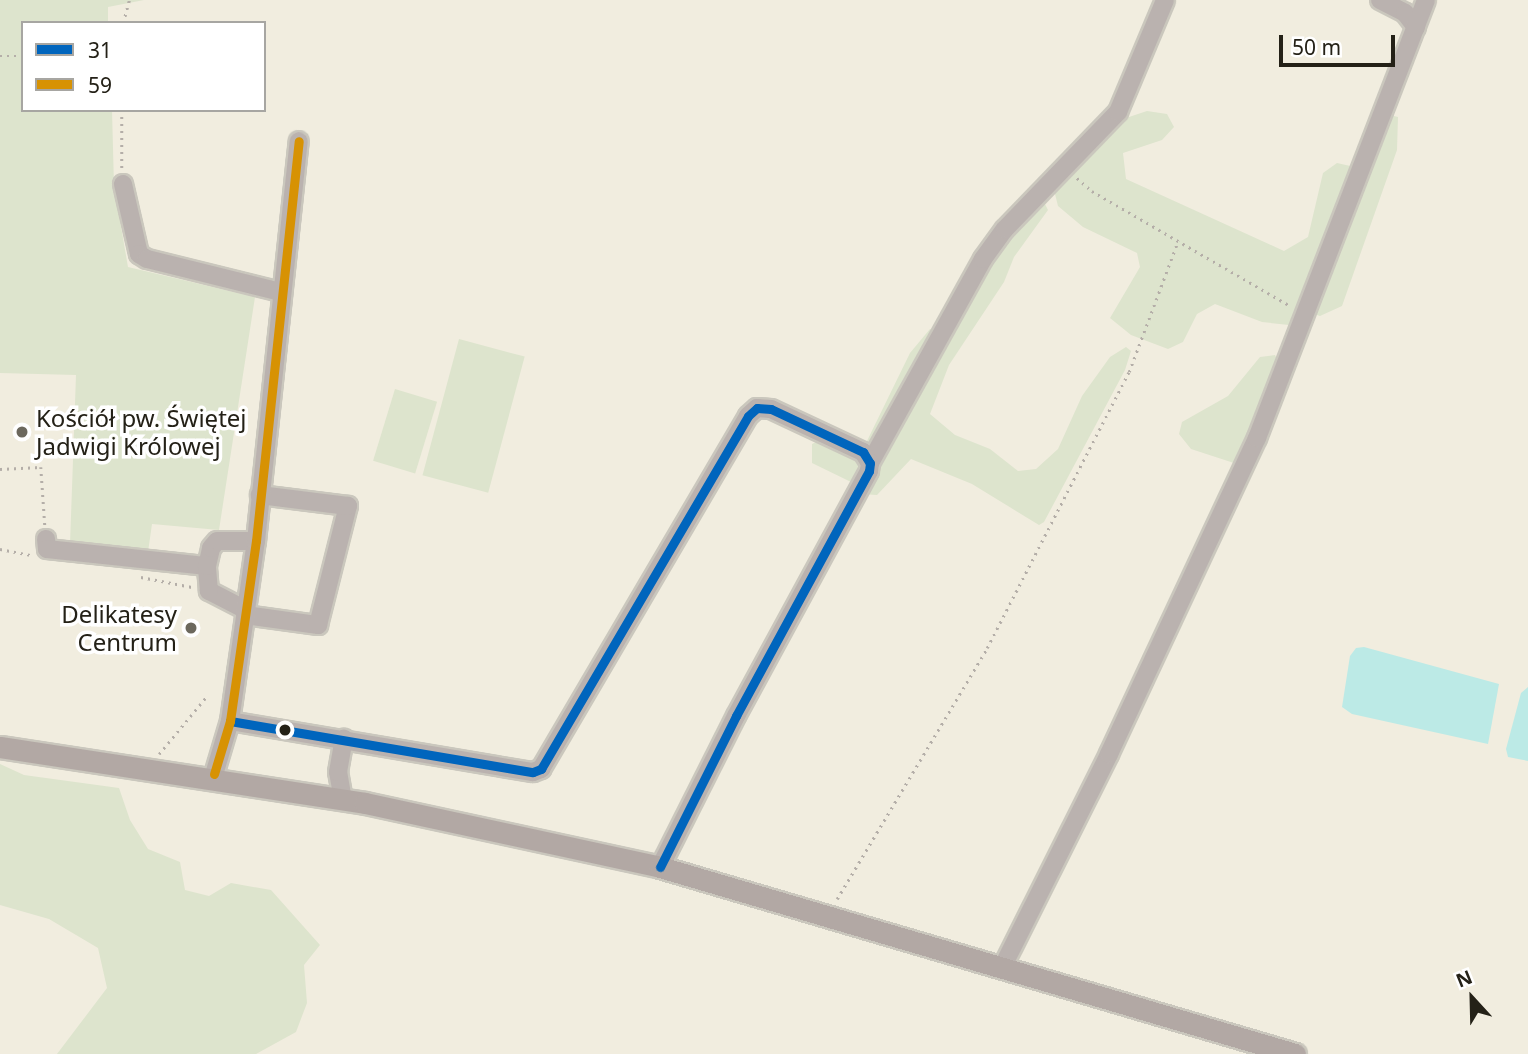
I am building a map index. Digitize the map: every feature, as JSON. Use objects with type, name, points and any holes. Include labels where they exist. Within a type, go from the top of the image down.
[{"type":"main road","points":[[0,747],[343,800],[660,867],[828,914],[1295,1054]]},
{"type":"street","points":[[660,867],[870,463],[983,259],[1005,229],[1067,168],[1118,112],[1165,0]]},
{"type":"street","points":[[1380,0],[1405,13],[1416,27]]},
{"type":"street","points":[[1003,966],[1208,549],[1305,314],[1426,0]]},
{"type":"street","points":[[213,778],[230,721],[256,541],[280,292],[299,141]]},
{"type":"street","points":[[122,184],[139,254],[147,259],[280,292]]},
{"type":"street","points":[[230,721],[533,772],[541,769],[748,416],[757,408],[771,409],[863,452],[870,463]]},
{"type":"street","points":[[256,541],[217,541],[211,548],[207,566],[209,591],[245,613],[318,625],[348,506],[260,495]]},
{"type":"street","points":[[46,539],[47,549],[207,566]]},
{"type":"street","points":[[343,800],[338,772],[344,739]]},
{"type":"path","points":[[124,21],[129,0]]},
{"type":"path","points":[[0,56],[21,56]]},
{"type":"path","points":[[122,112],[122,184]]},
{"type":"path","points":[[1067,168],[1092,191],[1305,314]]},
{"type":"path","points":[[828,914],[987,648],[1129,372],[1178,241]]},
{"type":"path","points":[[0,468],[41,467],[46,539]]},
{"type":"path","points":[[146,752],[159,754],[207,695]]},
{"type":"green space","points":[[0,0],[144,0],[108,7],[108,21],[21,21],[21,112],[112,112],[114,186],[128,267],[255,297],[219,530],[152,524],[148,552],[70,544],[76,375],[0,373]]},
{"type":"green space","points":[[1147,111],[1167,114],[1174,127],[1162,140],[1123,153],[1126,179],[1284,251],[1308,237],[1323,173],[1337,163],[1368,170],[1390,115],[1398,117],[1397,150],[1342,306],[1320,316],[1299,309],[1289,325],[1262,322],[1215,304],[1197,314],[1183,342],[1168,349],[1131,335],[1110,318],[1140,267],[1137,253],[1083,227],[1058,206],[1054,190],[1123,119]]},
{"type":"green space","points":[[1043,200],[1048,210],[1014,257],[1004,282],[949,365],[930,414],[955,435],[990,449],[1018,471],[1036,469],[1058,449],[1082,396],[1110,357],[1126,347],[1131,351],[1125,370],[1044,522],[1039,525],[972,484],[911,459],[877,495],[861,494],[851,482],[812,463],[812,444],[824,438],[848,451],[866,443],[910,353],[930,329],[950,336],[985,270]]},
{"type":"green space","points":[[459,339],[525,357],[488,493],[423,475]]},
{"type":"green space","points":[[1275,355],[1280,365],[1237,464],[1191,449],[1179,434],[1182,422],[1228,396],[1260,357]]},
{"type":"green space","points":[[395,389],[437,402],[415,474],[373,461]]},
{"type":"green space","points":[[0,764],[24,775],[119,788],[130,820],[148,849],[180,862],[185,890],[209,896],[231,883],[271,890],[320,945],[304,965],[307,1003],[296,1032],[256,1054],[57,1054],[107,988],[98,948],[49,919],[0,905]]},
{"type":"water","points":[[1364,647],[1499,684],[1488,744],[1352,714],[1342,707],[1350,656],[1356,648]]},
{"type":"water","points":[[1528,687],[1528,761],[1508,757],[1506,749],[1521,693]]},
{"type":"transit line","name":"59","points":[[214,774],[230,721],[256,541],[299,141]]},
{"type":"transit line","name":"31","points":[[230,721],[533,772],[541,769],[748,416],[757,408],[771,409],[863,452],[870,463],[869,471],[736,716],[660,867]]},
{"type":"place","name":"Kościół pw. Świętej Jadwigi Królowej","points":[[22,432]]},
{"type":"place","name":"Delikatesy Centrum","points":[[191,628]]}]
